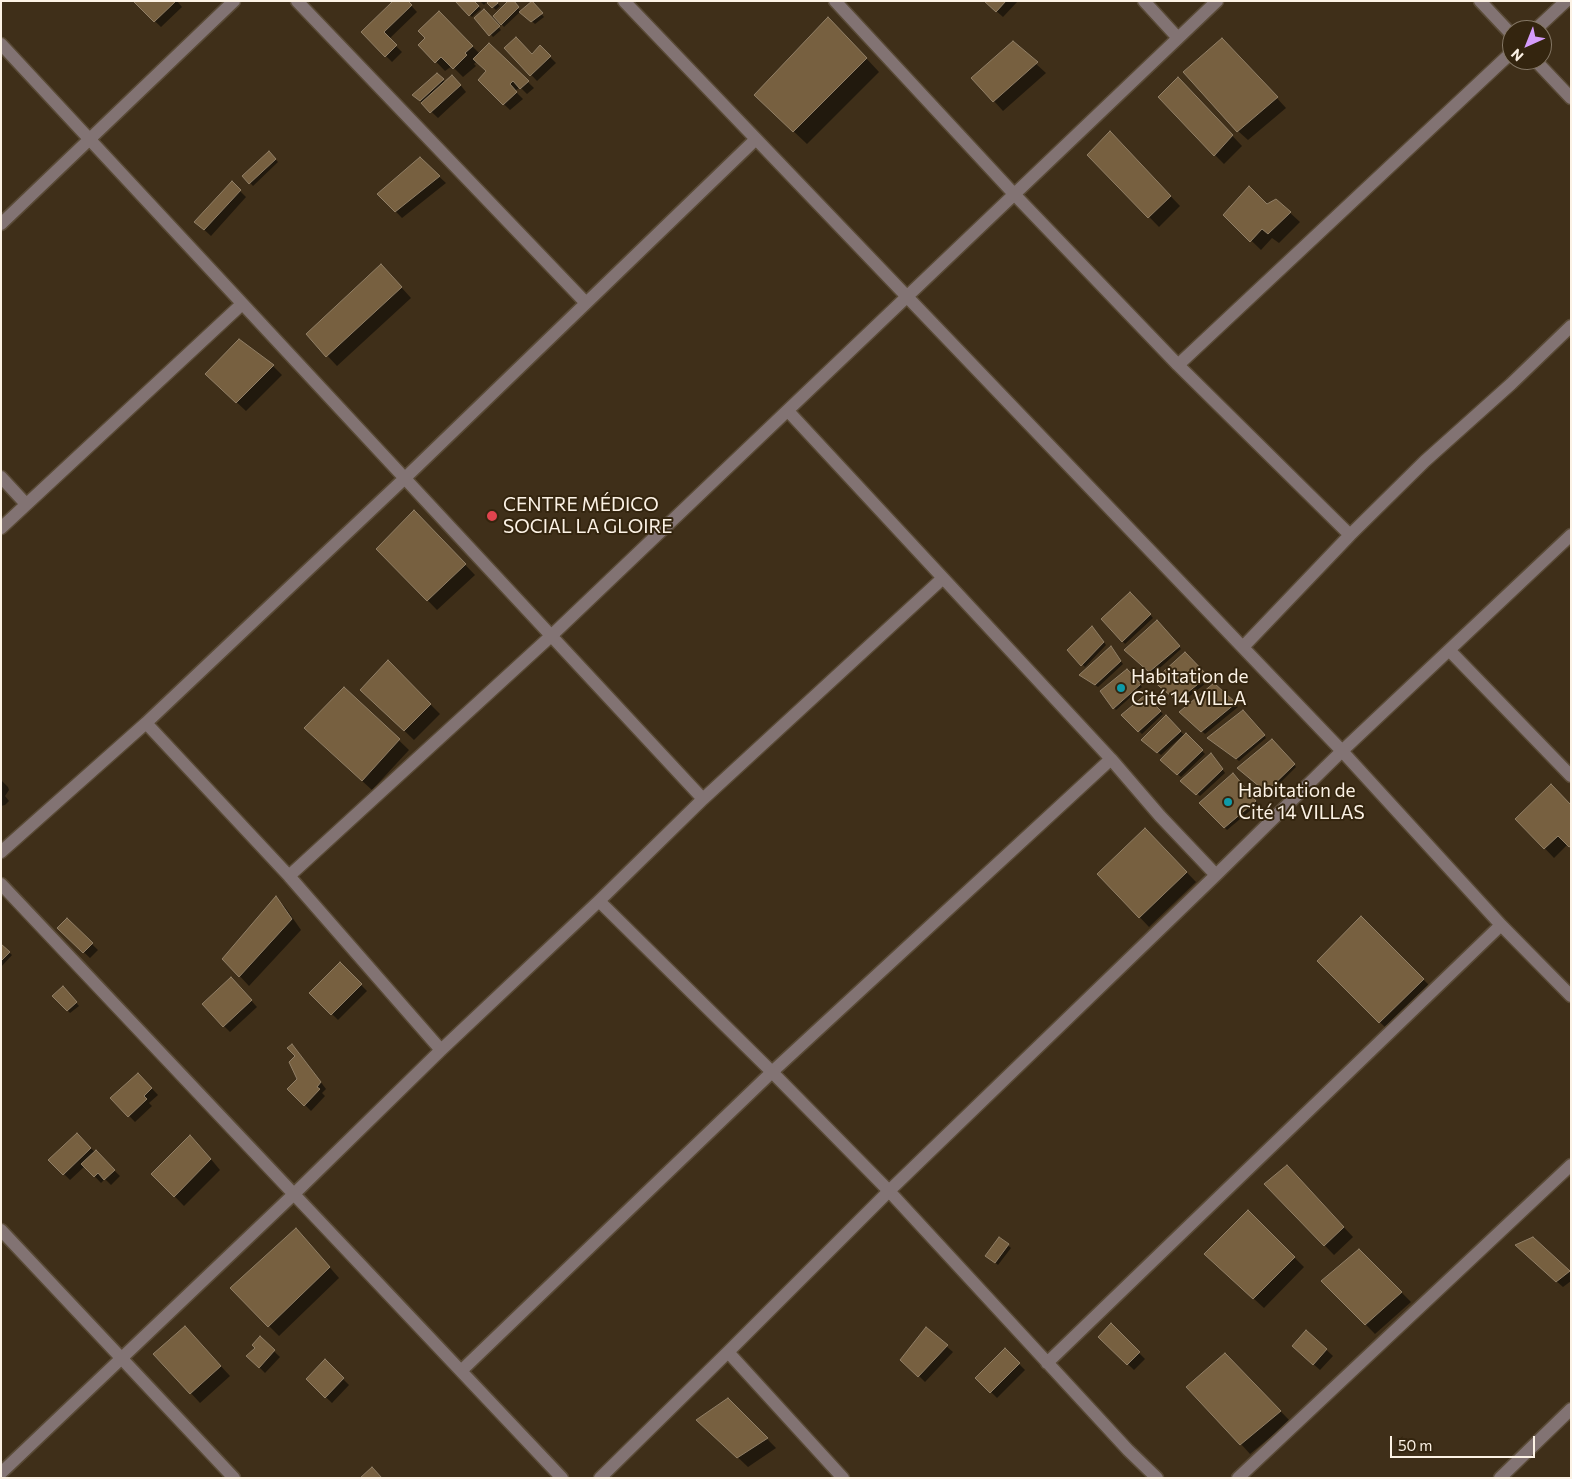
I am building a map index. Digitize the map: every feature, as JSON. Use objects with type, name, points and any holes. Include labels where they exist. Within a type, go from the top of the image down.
[{"type":"street","points":[[1,224],[234,1]]},
{"type":"street","points":[[297,1],[586,303]]},
{"type":"street","points":[[624,1],[1342,750],[1501,925],[1571,996]]},
{"type":"street","points":[[835,1],[1014,194],[1178,365],[1350,535]]},
{"type":"street","points":[[1144,1],[1178,38]]},
{"type":"street","points":[[289,876],[551,636],[1217,1]]},
{"type":"street","points":[[1480,1],[1502,24]]},
{"type":"street","points":[[1546,20],[1566,1]]},
{"type":"street","points":[[1,44],[703,799]]},
{"type":"street","points":[[1178,365],[1502,61]]},
{"type":"street","points":[[1544,70],[1571,98]]},
{"type":"street","points":[[1,852],[146,723],[405,478],[756,139]]},
{"type":"street","points":[[1,528],[242,304]]},
{"type":"street","points":[[1243,647],[1350,535],[1426,461],[1511,384],[1571,326]]},
{"type":"street","points":[[788,411],[1216,875]]},
{"type":"street","points":[[1,477],[26,504]]},
{"type":"street","points":[[600,1478],[889,1191],[1216,875],[1342,750],[1571,535]]},
{"type":"street","points":[[1,1473],[294,1194],[703,799],[943,578]]},
{"type":"street","points":[[1449,650],[1571,776]]},
{"type":"street","points":[[146,723],[289,876],[441,1050]]},
{"type":"street","points":[[461,1371],[772,1072],[1110,759]]},
{"type":"street","points":[[1,884],[562,1478]]},
{"type":"street","points":[[599,901],[889,1191],[1128,1450],[1157,1478]]},
{"type":"street","points":[[1047,1363],[1501,925]]},
{"type":"street","points":[[1238,1478],[1571,1165]]},
{"type":"street","points":[[1,1230],[234,1478]]},
{"type":"street","points":[[728,1352],[842,1478]]},
{"type":"street","points":[[1500,1478],[1571,1409]]},
{"type":"building","points":[[133,1],[176,1],[154,22]]},
{"type":"building","points":[[393,1],[408,1],[412,5],[384,32],[397,45],[385,57],[361,32]]},
{"type":"building","points":[[455,1],[474,1],[479,6],[469,16]]},
{"type":"building","points":[[489,1],[497,1],[498,3],[492,8],[487,3]]},
{"type":"building","points":[[508,1],[514,1],[519,7],[501,25],[493,16]]},
{"type":"building","points":[[532,1],[543,13],[531,22],[519,12]]},
{"type":"building","points":[[984,1],[1006,1],[996,12]]},
{"type":"building","points":[[484,9],[500,26],[489,36],[474,18]]},
{"type":"building","points":[[439,11],[473,46],[453,69],[441,57],[435,63],[418,45],[425,38],[418,31]]},
{"type":"building","points":[[828,17],[867,58],[793,132],[754,95]]},
{"type":"building","points":[[516,37],[532,54],[540,45],[551,56],[530,76],[504,48]]},
{"type":"building","points":[[1222,38],[1278,97],[1237,132],[1183,72]]},
{"type":"building","points":[[1013,41],[1038,62],[993,102],[971,78]]},
{"type":"building","points":[[489,43],[529,81],[520,89],[513,81],[510,84],[517,92],[503,105],[478,80],[486,71],[473,59]]},
{"type":"building","points":[[437,73],[444,79],[420,101],[412,95]]},
{"type":"building","points":[[452,75],[461,85],[430,113],[421,103]]},
{"type":"building","points":[[1178,77],[1233,135],[1214,156],[1158,97]]},
{"type":"building","points":[[1110,131],[1171,196],[1148,218],[1087,155]]},
{"type":"building","points":[[269,151],[276,159],[249,184],[242,176]]},
{"type":"building","points":[[420,157],[440,176],[395,212],[377,194]]},
{"type":"building","points":[[232,181],[241,190],[204,230],[194,222]]},
{"type":"building","points":[[1249,186],[1267,204],[1276,199],[1291,212],[1268,234],[1262,229],[1250,242],[1223,215]]},
{"type":"building","points":[[381,264],[402,287],[326,357],[306,334]]},
{"type":"building","points":[[239,339],[274,365],[236,403],[205,374]]},
{"type":"building","points":[[414,510],[466,564],[427,601],[376,549]]},
{"type":"building","points":[[1130,592],[1151,614],[1122,642],[1101,619]]},
{"type":"building","points":[[1157,620],[1180,646],[1149,672],[1124,650]]},
{"type":"building","points":[[1092,626],[1104,642],[1081,666],[1067,650]]},
{"type":"building","points":[[1111,646],[1121,661],[1095,685],[1079,675]]},
{"type":"building","points":[[1185,652],[1208,676],[1177,701],[1153,681]]},
{"type":"building","points":[[388,660],[431,704],[404,731],[360,690]]},
{"type":"building","name":"Habitation de Cité 14 VILLA","points":[[1127,669],[1141,684],[1113,709],[1100,691]]},
{"type":"building","points":[[1214,683],[1236,703],[1201,732],[1179,712]]},
{"type":"building","points":[[344,687],[400,739],[362,781],[304,728]]},
{"type":"building","points":[[1145,695],[1161,711],[1138,732],[1121,715]]},
{"type":"building","name":"Habitation de Cité 14 VILLAS","points":[[1243,710],[1265,735],[1236,759],[1207,738]]},
{"type":"building","points":[[1166,715],[1181,731],[1157,753],[1141,740]]},
{"type":"building","name":"Habitation de Cité 14 VILLAS","points":[[1186,733],[1203,750],[1177,775],[1160,760]]},
{"type":"building","name":"Habitation de Cité 14 VILLAS","points":[[1272,739],[1295,764],[1266,792],[1237,768]]},
{"type":"building","name":"Habitation de Cité 14 VILLAS","points":[[1211,753],[1223,769],[1196,795],[1180,781]]},
{"type":"building","name":"Habitation de Cité 14 VILLAS","points":[[1233,773],[1256,801],[1224,828],[1199,803]]},
{"type":"building","points":[[1551,784],[1571,805],[1571,846],[1569,847],[1558,836],[1544,849],[1515,819]]},
{"type":"building","points":[[1145,828],[1187,872],[1139,918],[1097,874]]},
{"type":"building","points":[[276,896],[292,919],[239,977],[222,959]]},
{"type":"building","points":[[1361,916],[1424,979],[1379,1023],[1317,961]]},
{"type":"building","points":[[67,918],[93,943],[83,953],[57,928]]},
{"type":"building","points":[[1,944],[10,952],[1,961]]},
{"type":"building","points":[[340,962],[362,984],[331,1015],[309,993]]},
{"type":"building","points":[[231,977],[252,1000],[223,1027],[202,1004]]},
{"type":"building","points":[[63,986],[77,1002],[67,1011],[52,996]]},
{"type":"building","points":[[292,1044],[321,1082],[317,1087],[320,1089],[304,1106],[287,1089],[297,1079],[289,1062],[295,1056],[287,1048]]},
{"type":"building","points":[[138,1073],[152,1088],[144,1096],[147,1099],[128,1117],[110,1098]]},
{"type":"building","points":[[77,1133],[91,1148],[63,1175],[48,1160]]},
{"type":"building","points":[[190,1135],[211,1159],[174,1197],[151,1174]]},
{"type":"building","points":[[96,1150],[115,1170],[104,1180],[98,1173],[94,1177],[81,1164]]},
{"type":"building","points":[[1287,1165],[1344,1227],[1324,1246],[1264,1184]]},
{"type":"building","points":[[1248,1210],[1295,1257],[1253,1299],[1204,1254]]},
{"type":"building","points":[[296,1228],[330,1267],[268,1327],[230,1288]]},
{"type":"building","points":[[999,1237],[1009,1244],[995,1263],[985,1256]]},
{"type":"building","points":[[1533,1237],[1570,1271],[1556,1282],[1515,1245]]},
{"type":"building","points":[[1359,1249],[1402,1292],[1365,1325],[1321,1281]]},
{"type":"building","points":[[1111,1323],[1140,1352],[1127,1365],[1098,1337]]},
{"type":"building","points":[[185,1326],[221,1366],[190,1394],[153,1354]]},
{"type":"building","points":[[926,1327],[948,1345],[918,1377],[900,1360]]},
{"type":"building","points":[[1306,1330],[1327,1349],[1313,1365],[1292,1346]]},
{"type":"building","points":[[260,1336],[275,1350],[259,1368],[246,1356],[255,1348],[252,1345]]},
{"type":"building","points":[[1005,1348],[1020,1363],[990,1393],[975,1378]]},
{"type":"building","points":[[1225,1353],[1281,1411],[1240,1445],[1186,1387]]},
{"type":"building","points":[[325,1359],[344,1378],[325,1398],[306,1379]]},
{"type":"building","points":[[728,1398],[768,1438],[737,1458],[696,1420]]},
{"type":"building","points":[[372,1467],[382,1478],[360,1478]]},
{"type":"place","name":"CENTRE MÉDICO SOCIAL LA GLOIRE","points":[[492,516]]},
{"type":"place","name":"Habitation de Cité 14 VILLA","points":[[1121,688]]},
{"type":"place","name":"Habitation de Cité 14 VILLAS","points":[[1228,802]]}]
